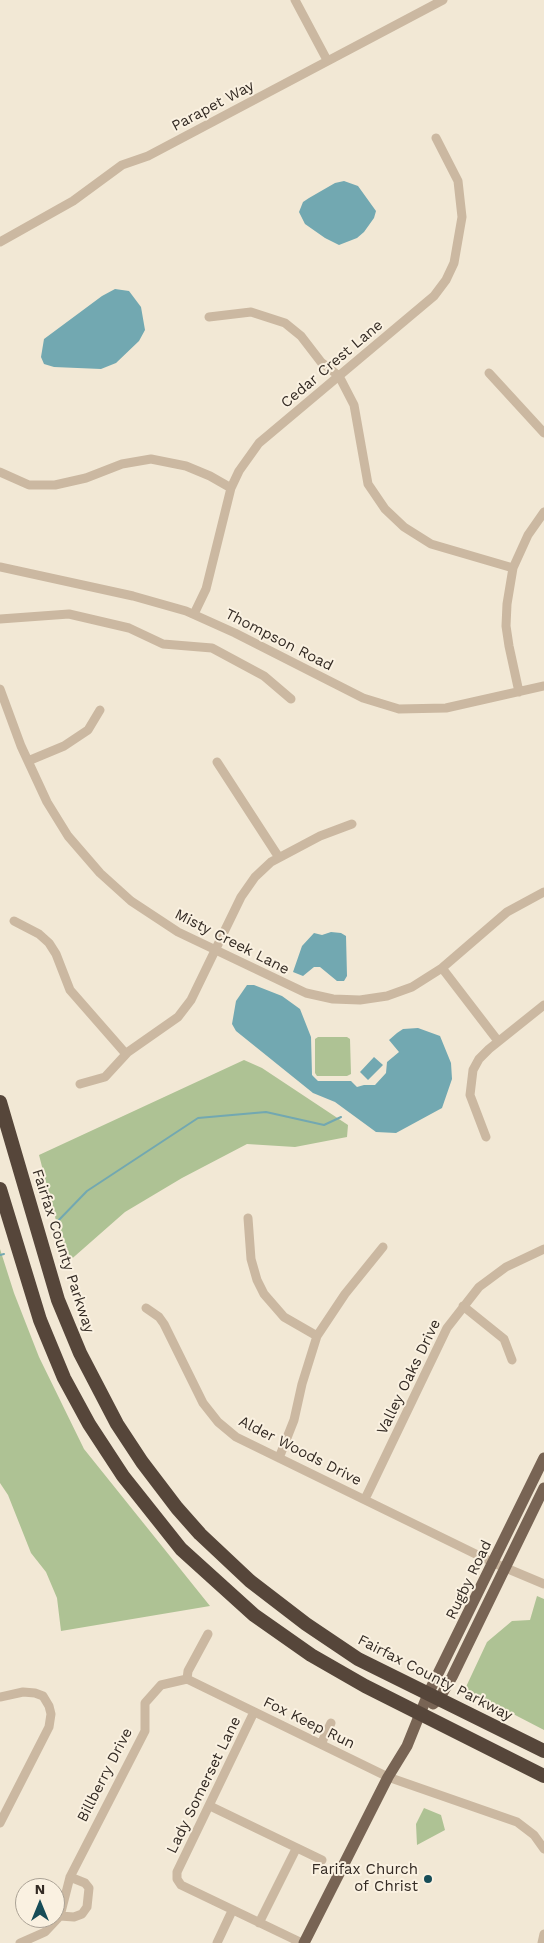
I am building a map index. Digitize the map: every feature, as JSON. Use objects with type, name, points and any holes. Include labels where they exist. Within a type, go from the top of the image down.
[{"type":"highway","name":"Fairfax County Parkway","points":[[0,1102],[66,1321],[105,1404],[149,1472],[200,1534],[278,1603],[358,1659],[544,1751]]},
{"type":"highway","points":[[0,1188],[30,1289],[64,1378],[105,1450],[156,1520],[209,1576],[276,1632],[338,1671],[420,1715],[544,1776]]},
{"type":"main road","name":"Rugby Road","points":[[434,1697],[494,1563],[544,1458]]},
{"type":"main road","name":"Rugby Road","points":[[303,1943],[388,1777],[407,1746],[420,1715],[452,1677],[544,1488]]},
{"type":"street","points":[[295,0],[327,60]]},
{"type":"street","name":"Parapet Way","points":[[0,242],[73,201],[122,165],[148,156],[444,0]]},
{"type":"street","name":"Cedar Crest Lane","points":[[194,614],[206,589],[230,488],[259,442],[434,296],[446,280],[454,263],[462,218],[458,181],[436,138]]},
{"type":"street","points":[[209,317],[251,312],[285,323],[300,336],[321,362],[339,376],[354,406],[368,484],[385,509],[404,527],[431,544],[513,568]]},
{"type":"street","points":[[489,372],[544,433]]},
{"type":"street","points":[[0,472],[29,485],[55,485],[86,478],[122,464],[151,459],[186,466],[210,476],[230,488]]},
{"type":"street","points":[[518,692],[506,626],[513,568],[528,535],[544,512]]},
{"type":"street","name":"Thompson Road","points":[[0,567],[134,596],[194,614],[364,698],[398,709],[412,711],[446,708],[544,686]]},
{"type":"street","points":[[0,619],[69,614],[129,628],[163,644],[212,648],[264,676],[291,699]]},
{"type":"street","name":"Misty Creek Lane","points":[[0,689],[28,761],[56,817],[100,872],[132,901],[162,923],[215,951],[306,993],[340,1000],[363,1000],[387,996],[412,987],[442,968],[491,924],[524,902],[544,892]]},
{"type":"street","points":[[28,761],[64,746],[88,730],[100,710]]},
{"type":"street","points":[[217,762],[278,856]]},
{"type":"street","points":[[80,1084],[105,1077],[126,1054],[178,1017],[191,1000],[241,897],[255,877],[278,856],[320,836],[352,824]]},
{"type":"street","points":[[14,921],[39,934],[49,943],[56,954],[70,990],[126,1054]]},
{"type":"street","points":[[442,968],[498,1041]]},
{"type":"street","points":[[486,1137],[471,1101],[470,1083],[479,1059],[498,1041],[544,1005]]},
{"type":"street","points":[[248,1218],[251,1259],[257,1280],[264,1294],[284,1317],[317,1336]]},
{"type":"street","points":[[279,1458],[294,1420],[302,1384],[317,1336],[345,1294],[383,1247]]},
{"type":"street","name":"Valley Oaks Drive","points":[[365,1499],[447,1328],[479,1287],[506,1267],[544,1249]]},
{"type":"street","points":[[463,1306],[504,1338],[510,1348],[512,1360]]},
{"type":"street","name":"Alder Woods Drive","points":[[146,1308],[164,1324],[203,1403],[212,1416],[236,1437],[494,1563],[544,1584]]},
{"type":"street","points":[[187,1679],[188,1671],[208,1634]]},
{"type":"street","name":"Fox Keep Run","points":[[187,1679],[388,1777],[516,1822],[534,1835],[544,1849]]},
{"type":"street","name":"Billberry Drive","points":[[65,1896],[70,1877],[144,1731],[145,1703],[161,1685],[187,1679]]},
{"type":"street","points":[[0,1697],[23,1692],[35,1693],[43,1696],[51,1714],[48,1727],[0,1823]]},
{"type":"street","name":"Lady Somerset Lane","points":[[254,1712],[210,1806],[176,1872],[177,1879],[181,1885],[303,1943]]},
{"type":"street","points":[[321,1744],[331,1723]]},
{"type":"street","points":[[210,1806],[322,1860]]},
{"type":"street","points":[[259,1922],[296,1849]]},
{"type":"street","points":[[65,1916],[74,1917],[82,1914],[89,1898],[89,1888],[85,1883],[70,1877]]},
{"type":"street","points":[[217,1943],[232,1910]]},
{"type":"street","points":[[20,1943],[45,1932],[49,1928]]},
{"type":"street","points":[[542,1943],[544,1934]]},
{"type":"green space","points":[[318,1037],[347,1037],[350,1039],[351,1074],[347,1076],[317,1076],[315,1073],[315,1039]]},
{"type":"green space","points":[[244,1060],[262,1068],[348,1125],[347,1137],[295,1147],[247,1144],[182,1178],[125,1212],[67,1263],[39,1155]]},
{"type":"green space","points":[[0,1249],[14,1293],[39,1357],[84,1449],[210,1606],[61,1631],[57,1598],[46,1572],[31,1553],[8,1495],[0,1483]]},
{"type":"green space","points":[[537,1596],[544,1599],[544,1730],[465,1689],[487,1642],[512,1621],[530,1620]]},
{"type":"green space","points":[[424,1808],[441,1815],[445,1830],[417,1845],[416,1824]]},
{"type":"water","points":[[344,181],[358,186],[376,211],[374,218],[364,232],[357,238],[339,245],[305,224],[299,212],[303,202],[335,183]]},
{"type":"water","points":[[115,289],[129,291],[141,307],[145,330],[139,341],[116,363],[101,369],[54,367],[44,364],[41,357],[44,339],[102,296]]},
{"type":"water","points":[[331,932],[341,933],[346,936],[347,976],[344,981],[337,981],[320,967],[314,967],[303,976],[293,972],[302,946],[314,933],[322,935]]},
{"type":"water","points":[[247,985],[254,985],[282,996],[300,1009],[311,1037],[312,1075],[318,1081],[351,1081],[357,1087],[375,1085],[386,1073],[387,1062],[399,1052],[389,1040],[397,1033],[403,1029],[418,1028],[440,1036],[451,1063],[452,1079],[442,1108],[396,1133],[376,1132],[335,1102],[313,1093],[236,1031],[232,1024],[236,1001]]},
{"type":"water","points":[[374,1057],[383,1065],[368,1080],[360,1072]]},
{"type":"waterway","points":[[55,1224],[87,1191],[198,1118],[266,1112],[324,1125],[341,1117]]},
{"type":"waterway","points":[[0,1255],[4,1254]]},
{"type":"place","name":"Farifax Church of Christ","points":[[428,1879]]}]
